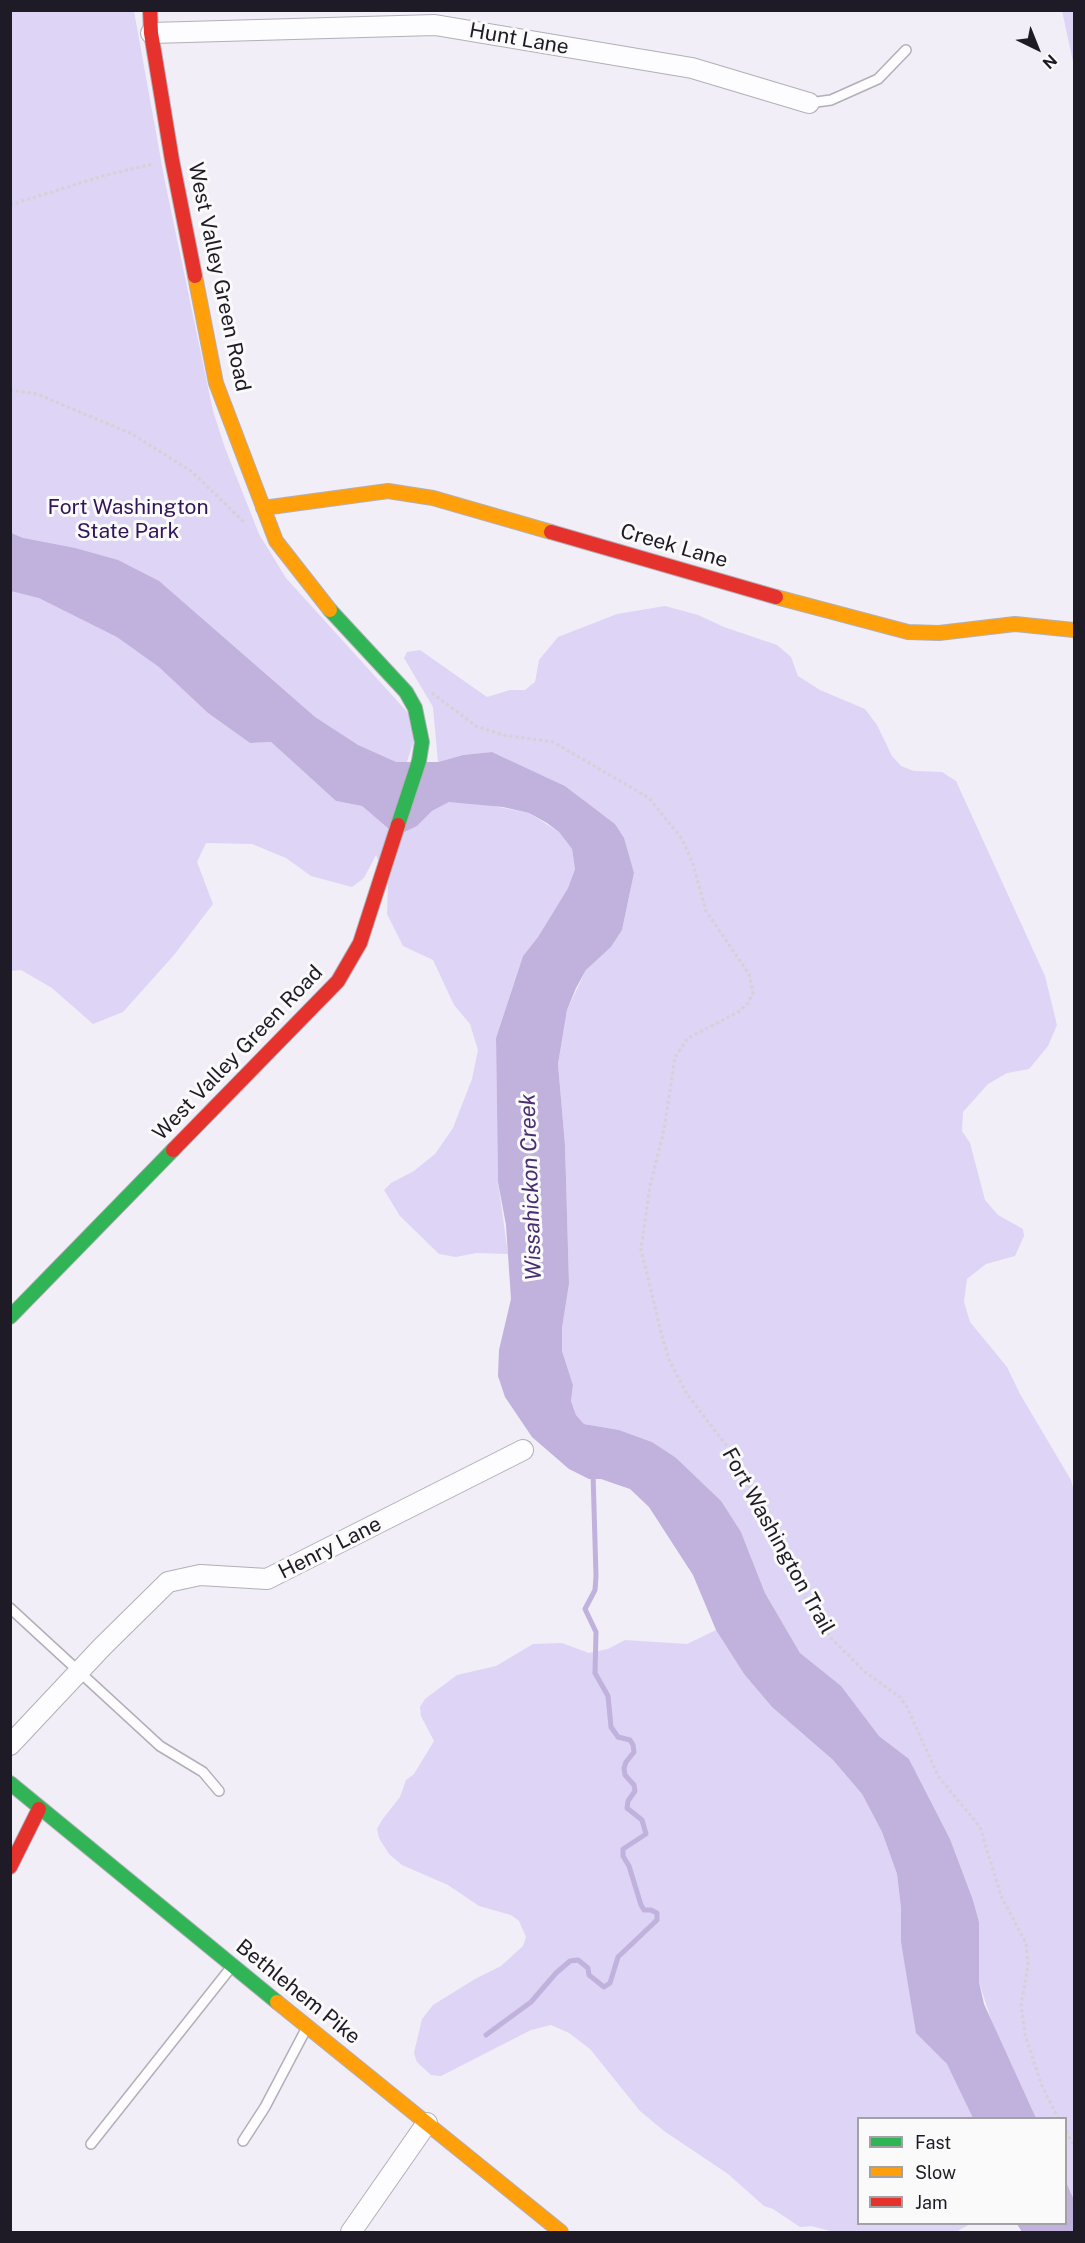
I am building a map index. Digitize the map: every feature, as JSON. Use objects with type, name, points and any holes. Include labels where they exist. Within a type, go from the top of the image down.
[{"type":"street","name":"West Valley Green Road","points":[[10,1317],[338,981],[360,943],[419,761],[421,729],[406,692],[324,604],[276,541],[216,383],[172,160],[151,33],[150,10]]},
{"type":"street","name":"Hunt Lane","points":[[151,33],[435,25],[692,69],[808,103]]},
{"type":"street","name":"Creek Lane","points":[[263,508],[388,491],[422,496],[908,633],[939,633],[1015,624],[1074,630]]},
{"type":"street","name":"Henry Lane","points":[[10,1745],[168,1582],[200,1575],[267,1580],[523,1450]]},
{"type":"street","name":"Bethlehem Pike","points":[[10,1783],[39,1809],[561,2232]]},
{"type":"street","points":[[10,1867],[39,1809]]},
{"type":"street","points":[[351,2232],[427,2123]]},
{"type":"lane","points":[[808,103],[831,100],[878,79],[906,50]]},
{"type":"lane","points":[[10,1608],[160,1746],[203,1772],[219,1791]]},
{"type":"lane","points":[[91,2144],[233,1966]]},
{"type":"lane","points":[[243,2141],[265,2107],[307,2026]]},
{"type":"path","points":[[10,205],[106,175],[172,160]]},
{"type":"path","points":[[10,390],[38,394],[141,439],[191,471],[250,528]]},
{"type":"path","name":"Fort Washington Trail","points":[[459,715],[486,731],[553,742],[648,798],[682,840],[693,864],[706,911],[749,974],[753,993],[748,1003],[740,1011],[688,1038],[675,1057],[664,1130],[650,1186],[641,1249],[663,1340],[670,1362],[687,1394],[735,1457],[753,1498],[789,1554],[807,1602],[818,1620],[831,1638],[865,1672],[900,1697],[907,1707],[938,1776],[980,1827],[1001,1896],[1026,1943],[1028,1965],[1021,2005],[1025,2034],[1041,2084],[1058,2117]]},
{"type":"green space","name":"Fort Washington State Park","points":[[10,11],[134,11],[164,177],[213,411],[225,448],[259,534],[286,578],[419,725],[399,786],[161,668],[208,713],[250,743],[271,742],[336,801],[362,806],[390,830],[417,826],[432,811],[449,802],[474,802],[529,813],[559,832],[572,849],[575,869],[568,888],[538,937],[523,956],[496,1038],[498,1182],[508,1254],[476,1253],[456,1257],[439,1254],[400,1216],[384,1190],[435,1154],[453,1128],[472,1079],[478,1050],[470,1024],[454,1005],[433,960],[403,946],[387,914],[388,885],[376,855],[364,878],[352,887],[311,876],[286,858],[252,844],[206,843],[197,862],[213,904],[174,955],[123,1012],[93,1024],[52,988],[21,970],[11,971]]},
{"type":"green space","points":[[1062,11],[1074,11],[1074,66]]},
{"type":"green space","points":[[665,606],[698,615],[724,627],[777,645],[791,657],[798,676],[820,690],[865,709],[877,725],[892,756],[901,766],[914,771],[942,772],[956,781],[1045,976],[1057,1025],[1048,1046],[1029,1069],[1007,1073],[988,1084],[963,1112],[962,1131],[970,1143],[985,1200],[998,1215],[1023,1229],[1024,1236],[1015,1256],[986,1264],[967,1279],[964,1302],[970,1322],[1007,1367],[1020,1394],[1071,1480],[1074,1492],[1074,2200],[1067,2184],[1067,2117],[1036,2117],[992,2022],[979,1982],[979,1922],[973,1900],[950,1839],[909,1759],[879,1736],[841,1687],[800,1653],[765,1593],[741,1532],[675,1457],[652,1442],[619,1430],[584,1424],[576,1415],[571,1401],[573,1385],[562,1351],[562,1328],[569,1284],[565,1145],[558,1064],[567,1010],[586,970],[611,947],[622,930],[634,873],[615,824],[565,786],[492,752],[463,755],[438,762],[433,707],[404,658],[407,652],[420,650],[487,697],[510,690],[525,690],[535,682],[539,660],[558,637],[617,614]]},
{"type":"green space","points":[[716,1630],[744,1674],[772,1707],[833,1760],[862,1794],[882,1832],[897,1874],[901,1908],[901,1942],[911,1995],[935,2050],[947,2064],[960,2087],[973,2117],[857,2117],[857,2225],[968,2225],[956,2232],[834,2232],[811,2226],[800,2227],[773,2209],[764,2206],[728,2174],[664,2131],[640,2111],[590,2049],[569,2033],[551,2025],[531,2030],[441,2076],[431,2075],[417,2062],[414,2053],[422,2019],[433,2005],[501,1966],[523,1946],[526,1937],[519,1921],[511,1915],[479,1906],[448,1885],[402,1865],[389,1854],[379,1838],[377,1829],[382,1820],[400,1797],[406,1780],[414,1774],[434,1741],[421,1716],[420,1707],[425,1699],[457,1675],[496,1666],[533,1644],[562,1643],[589,1653],[608,1649],[625,1640],[687,1644]]},
{"type":"water","name":"Wissahickon Creek","points":[[11,533],[23,538],[75,548],[118,560],[159,581],[315,717],[358,745],[396,762],[438,762],[463,755],[492,752],[565,786],[615,824],[624,838],[634,873],[622,930],[611,947],[586,970],[576,988],[567,1010],[558,1064],[565,1145],[569,1284],[562,1328],[562,1351],[573,1385],[571,1401],[576,1415],[584,1424],[619,1430],[652,1442],[675,1457],[721,1501],[741,1532],[765,1593],[800,1653],[841,1686],[879,1736],[909,1759],[950,1839],[973,1900],[979,1922],[979,1982],[984,2004],[1036,2117],[973,2117],[947,2064],[916,2033],[901,1942],[901,1908],[897,1874],[882,1832],[862,1794],[833,1760],[772,1707],[744,1674],[716,1630],[693,1575],[649,1507],[630,1489],[601,1479],[589,1479],[569,1469],[532,1437],[505,1397],[498,1376],[499,1350],[511,1299],[506,1225],[498,1182],[496,1038],[523,956],[538,937],[568,888],[575,869],[572,849],[559,832],[547,823],[529,813],[503,807],[449,802],[432,811],[417,826],[402,833],[390,830],[362,806],[336,801],[271,742],[250,743],[208,713],[159,667],[117,637],[39,598],[11,591]]},
{"type":"water","points":[[1067,2184],[1074,2200],[1074,2232],[1022,2232],[1018,2225],[1067,2225]]},
{"type":"waterway","points":[[486,2035],[531,2002],[556,1973],[570,1961],[578,1960],[588,1968],[589,1975],[604,1987],[610,1983],[618,1957],[657,1920],[657,1913],[644,1910],[641,1905],[629,1866],[623,1856],[623,1849],[646,1834],[642,1820],[627,1808],[628,1801],[635,1791],[634,1785],[625,1775],[624,1768],[634,1752],[633,1745],[630,1740],[618,1737],[611,1727],[608,1696],[595,1673],[596,1632],[585,1609],[595,1590],[596,1576],[593,1473]]},
{"type":"traffic: fast","points":[[330,610],[406,692],[415,708],[422,742],[419,761],[398,825]]},
{"type":"traffic: fast","points":[[10,1317],[173,1150]]},
{"type":"traffic: fast","points":[[10,1783],[277,2002]]},
{"type":"traffic: slow","points":[[195,276],[216,383],[276,541],[330,610]]},
{"type":"traffic: slow","points":[[263,508],[388,491],[433,498],[551,532]]},
{"type":"traffic: slow","points":[[776,597],[908,632],[939,633],[1015,624],[1074,630]]},
{"type":"traffic: slow","points":[[277,2002],[561,2232]]},
{"type":"traffic: jam","points":[[150,10],[151,33],[172,160],[195,276]]},
{"type":"traffic: jam","points":[[551,532],[776,597]]},
{"type":"traffic: jam","points":[[173,1150],[338,981],[360,943],[398,825]]},
{"type":"traffic: jam","points":[[10,1867],[39,1809]]}]
